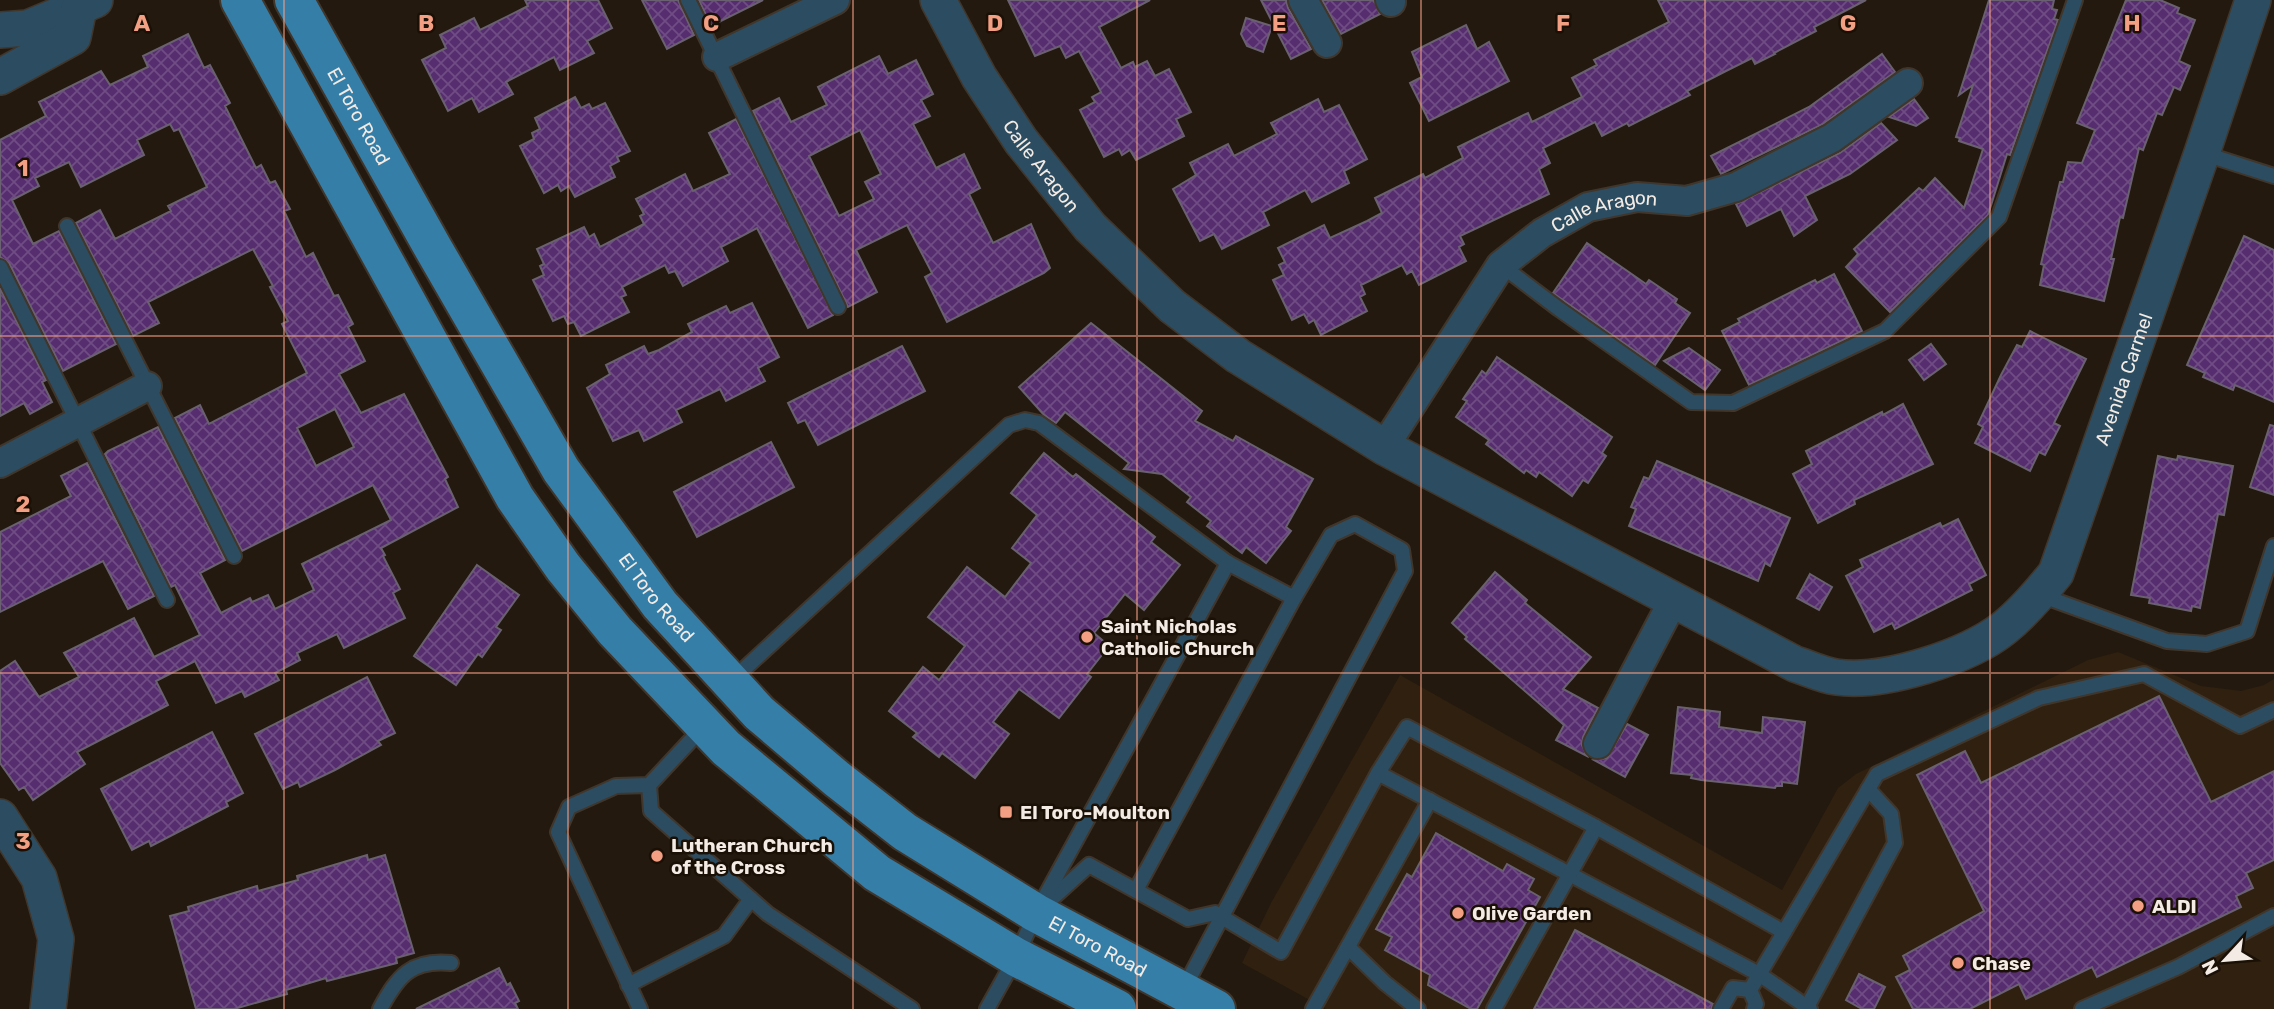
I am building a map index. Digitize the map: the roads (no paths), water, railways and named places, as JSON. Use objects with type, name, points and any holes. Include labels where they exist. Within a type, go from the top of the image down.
[{"type":"main road","points":[[240,0],[515,498],[564,567],[615,631],[726,748],[877,873],[1016,957],[1117,1009]]},
{"type":"main road","name":"El Toro Road","points":[[294,0],[561,470],[660,604],[730,681],[760,713],[837,779],[905,832],[1036,914],[1216,1009]]},
{"type":"street","points":[[717,57],[835,0]]},
{"type":"street","name":"Calle Aragon","points":[[938,0],[979,77],[1021,141],[1090,227],[1172,306],[1238,356],[1384,447],[1795,664],[1837,677],[1894,675]]},
{"type":"street","points":[[1304,0],[1326,43]]},
{"type":"street","name":"Avenida Carmel","points":[[1894,675],[1966,650],[2002,630],[2039,595],[2056,573],[2253,0]]},
{"type":"street","points":[[0,30],[28,28],[87,4]]},
{"type":"street","points":[[0,77],[73,37],[87,4]]},
{"type":"street","name":"Calle Aragon","points":[[1384,447],[1501,265],[1542,233],[1588,207],[1637,197],[1687,201],[1736,187],[1832,138],[1908,83]]},
{"type":"street","points":[[0,463],[147,386]]},
{"type":"street","points":[[1598,744],[1674,601]]},
{"type":"street","points":[[0,817],[38,878],[56,939],[48,1009]]},
{"type":"lane","points":[[688,0],[838,307]]},
{"type":"lane","points":[[1501,265],[1691,401],[1733,403],[1885,331],[1999,217],[2075,0]]},
{"type":"lane","points":[[2202,153],[2274,176]]},
{"type":"lane","points":[[66,226],[234,556]]},
{"type":"lane","points":[[0,267],[167,600]]},
{"type":"lane","points":[[730,681],[1009,425],[1025,420],[1039,423],[1228,563],[1294,598]]},
{"type":"lane","points":[[1136,890],[1331,535],[1355,524],[1402,550],[1405,571],[1183,992]]},
{"type":"lane","points":[[2039,595],[2167,641],[2207,643],[2247,631],[2274,546]]},
{"type":"lane","points":[[986,1009],[1228,563]]},
{"type":"lane","points":[[1750,990],[1877,774],[2039,698],[2144,674],[2240,726],[2274,710]]},
{"type":"lane","points":[[640,1009],[558,832],[569,807],[616,786],[649,785],[705,725]]},
{"type":"lane","points":[[1036,914],[1089,865],[1188,919],[1215,913],[1281,952],[1378,773],[1407,727],[1596,827],[1784,932]]},
{"type":"lane","points":[[1378,773],[1759,974],[1809,1008],[1895,843],[1891,814],[1868,789]]},
{"type":"lane","points":[[649,785],[651,811],[768,914],[912,1009]]},
{"type":"lane","points":[[1313,1009],[1430,800]]},
{"type":"lane","points":[[1494,1009],[1596,827]]},
{"type":"lane","points":[[628,985],[724,936],[751,899]]},
{"type":"lane","points":[[2082,1009],[2178,967],[2274,916]]},
{"type":"lane","points":[[1348,947],[1385,983],[1418,1009]]},
{"type":"lane","points":[[380,1009],[402,975],[430,961],[452,963]]},
{"type":"lane","points":[[1721,1009],[1733,988],[1750,990]]},
{"type":"lane","points":[[1750,990],[1756,1004],[1754,1009]]},
{"type":"place","name":"Saint Nicholas Catholic Church","points":[[1087,637]]},
{"type":"place","name":"El Toro-Moulton","points":[[1006,812]]},
{"type":"place","name":"Lutheran Church of the Cross","points":[[657,856]]},
{"type":"place","name":"ALDI","points":[[2138,906]]},
{"type":"place","name":"Olive Garden","points":[[1458,913]]},
{"type":"place","name":"Chase","points":[[1958,963]]}]
